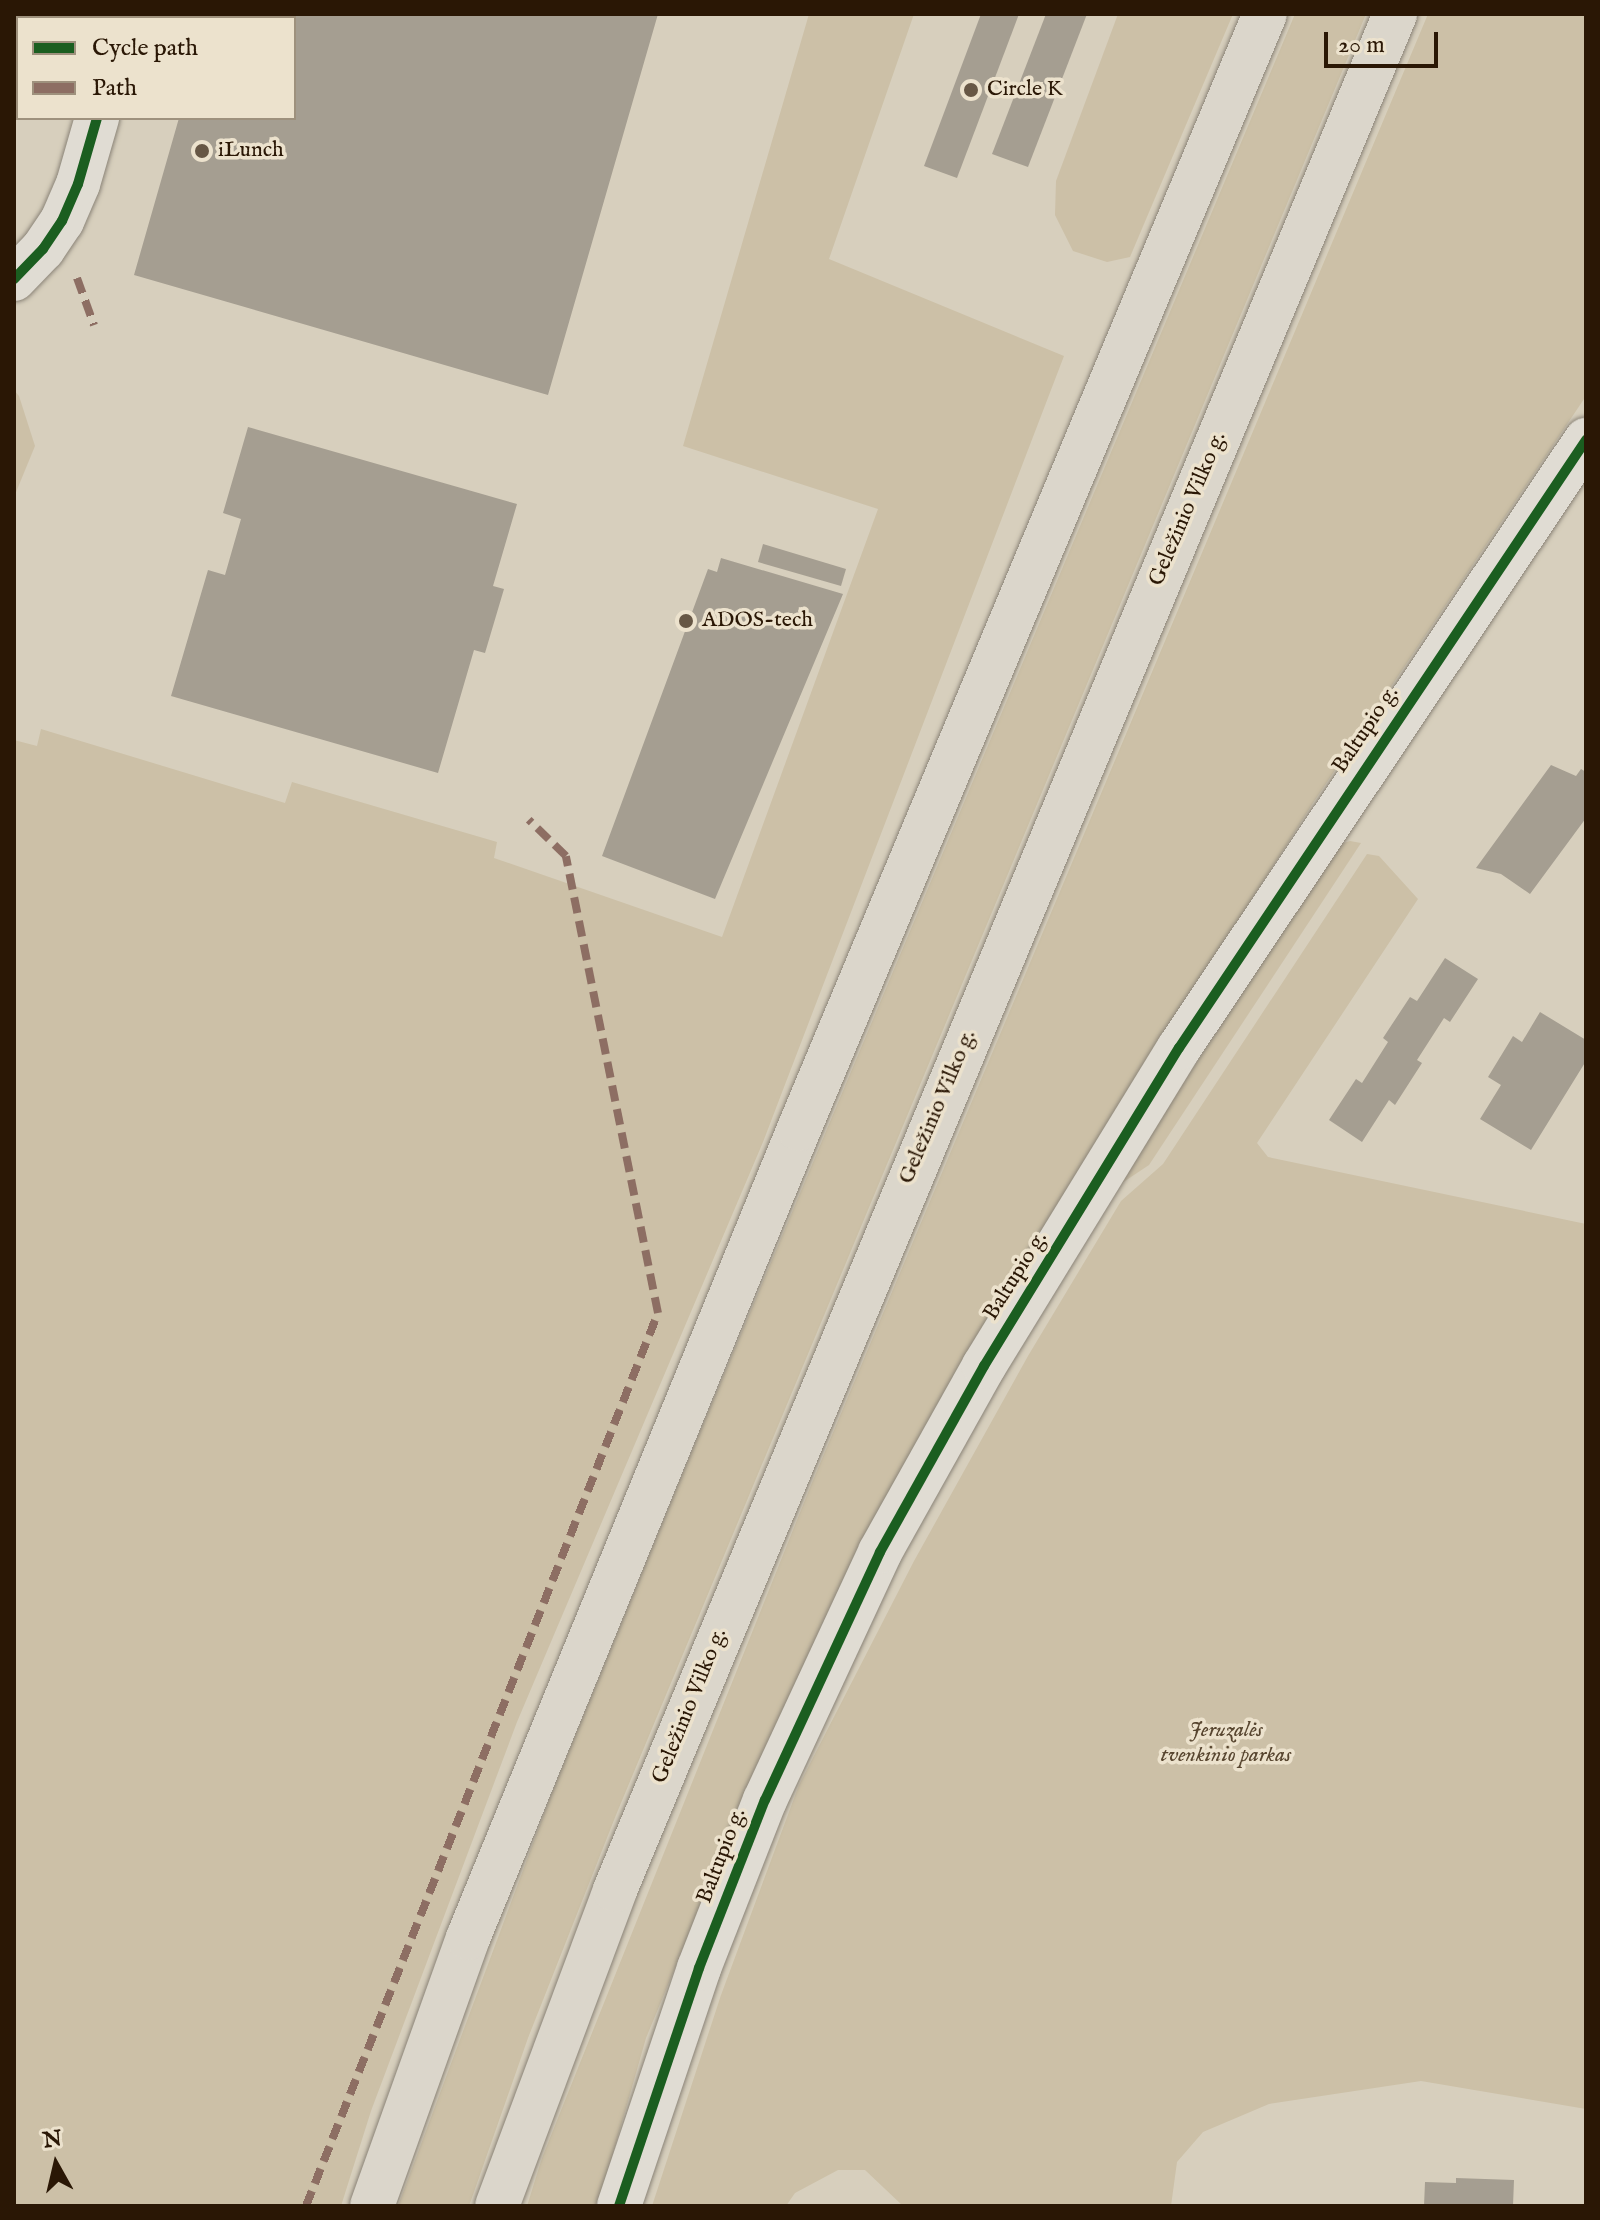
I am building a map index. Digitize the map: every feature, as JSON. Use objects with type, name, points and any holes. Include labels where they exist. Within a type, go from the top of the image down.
[{"type":"highway","points":[[372,2206],[474,1923],[805,1114],[1265,14]]},
{"type":"highway","name":"Geležinio Vilko g.","points":[[497,2206],[615,1890],[1395,14]]},
{"type":"street","points":[[14,279],[43,249],[62,221],[78,184],[96,120]]},
{"type":"street","name":"Baltupio g.","points":[[619,2206],[699,1968],[765,1800],[880,1552],[984,1366],[1179,1048],[1586,440]]},
{"type":"green space","points":[[809,14],[914,14],[829,259],[1064,356],[763,1142],[517,1722],[371,2111],[341,2206],[14,2206],[14,740],[37,746],[41,729],[285,803],[292,782],[497,842],[494,858],[722,937],[878,509],[683,446]]},
{"type":"green space","points":[[1118,14],[1233,14],[1130,257],[1107,262],[1073,251],[1055,215],[1056,181]]},
{"type":"green space","points":[[1295,14],[1366,14],[616,1815],[528,2038],[469,2206],[398,2206],[551,1795],[696,1441]]},
{"type":"green space","points":[[1428,14],[1586,14],[1586,396],[1313,803],[1011,1279],[860,1547],[750,1787],[646,2038],[598,2206],[527,2206],[542,2158],[811,1485]]},
{"type":"green space","points":[[14,390],[19,396],[35,446],[14,497]]},
{"type":"green space","points":[[1350,841],[1361,843],[1149,1165],[1113,1189],[1341,844]]},
{"type":"green space","name":"Jeruzalės tvenkinio parkas","points":[[1367,854],[1379,856],[1418,899],[1257,1143],[1268,1157],[1586,1224],[1586,2109],[1421,2081],[1269,2104],[1203,2132],[1177,2162],[1171,2206],[903,2206],[865,2170],[838,2170],[795,2193],[786,2206],[652,2206],[721,1995],[799,1785],[914,1561],[1028,1356],[1121,1201],[1163,1164]]},
{"type":"building","points":[[658,14],[548,395],[134,275],[178,120],[296,120],[296,16],[208,16]]},
{"type":"building","name":"Circle K","points":[[981,14],[1019,14],[957,178],[924,166]]},
{"type":"building","points":[[1046,14],[1087,14],[1028,167],[992,154]]},
{"type":"building","points":[[248,427],[517,504],[493,586],[504,589],[485,653],[474,650],[438,773],[171,696],[208,570],[225,575],[241,519],[223,513]]},
{"type":"building","points":[[763,544],[846,569],[841,586],[758,562]]},
{"type":"building","points":[[721,558],[843,594],[715,899],[602,856],[708,569],[717,572]]},
{"type":"building","points":[[1551,765],[1576,776],[1581,769],[1586,772],[1586,818],[1530,894],[1501,874],[1476,868]]},
{"type":"building","points":[[1445,958],[1478,979],[1450,1022],[1444,1018],[1417,1060],[1422,1063],[1395,1105],[1389,1100],[1362,1142],[1329,1120],[1356,1079],[1362,1083],[1388,1042],[1383,1038],[1410,997],[1417,1001]]},
{"type":"building","points":[[1540,1012],[1586,1040],[1586,1061],[1531,1150],[1480,1119],[1501,1085],[1488,1077],[1513,1036],[1522,1042]]},
{"type":"building","points":[[1456,2178],[1514,2180],[1513,2206],[1424,2206],[1425,2182],[1456,2183]]},
{"type":"marked path","points":[[77,278],[94,325]]},
{"type":"marked path","points":[[306,2206],[658,1313],[566,856],[529,820]]},
{"type":"cycle path","points":[[14,279],[43,249],[62,221],[78,184],[96,120]]},
{"type":"cycle path","points":[[619,2206],[699,1968],[765,1800],[880,1552],[984,1366],[1179,1048],[1586,440]]},
{"type":"place","name":"Circle K","points":[[971,90]]},
{"type":"place","name":"iLunch","points":[[202,151]]},
{"type":"place","name":"ADOS-tech","points":[[686,621]]}]
